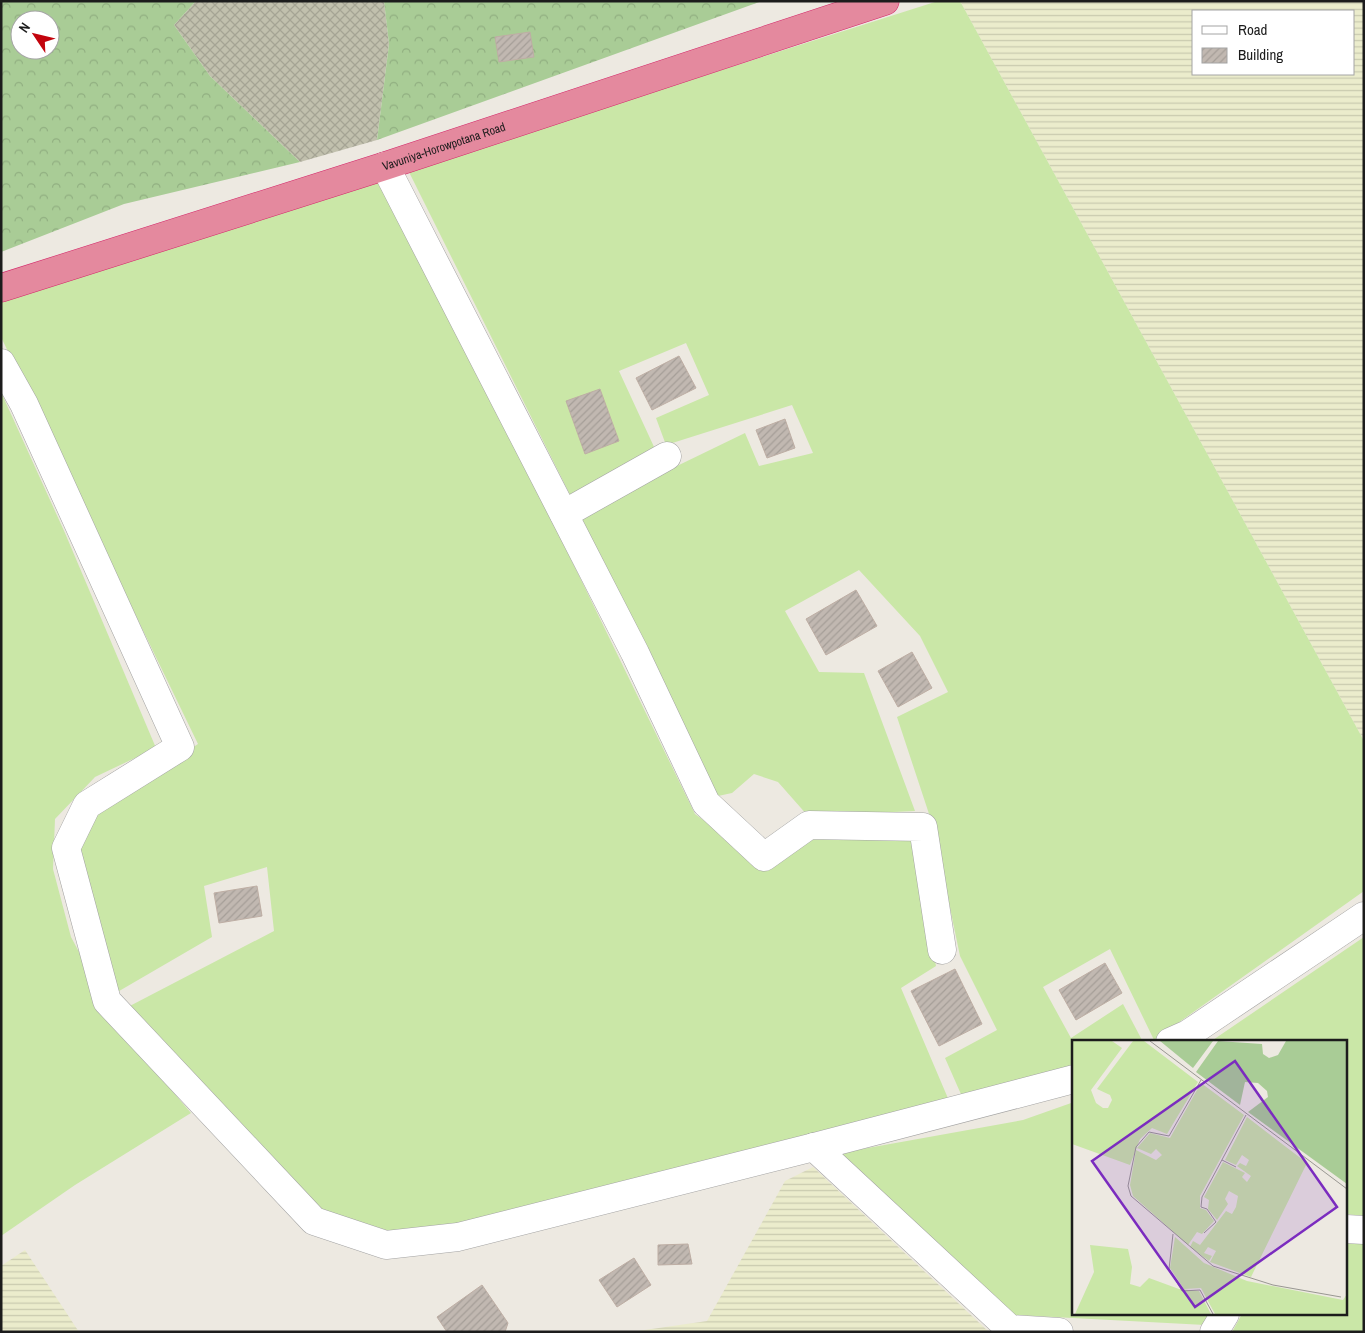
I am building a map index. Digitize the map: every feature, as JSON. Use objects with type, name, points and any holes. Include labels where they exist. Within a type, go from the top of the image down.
[{"type":"highway","name":"Vavuniya-Horowpotana Road","points":[[1,288],[385,166],[885,1]]},
{"type":"street","points":[[385,166],[635,653],[706,803],[764,856],[809,825],[923,827],[942,950]]},
{"type":"street","points":[[1,363],[24,404],[180,747],[87,805],[66,848],[107,1001],[314,1221],[386,1245],[458,1237],[1072,1080]]},
{"type":"street","points":[[564,514],[668,456]]},
{"type":"street","points":[[1174,1040],[1188,1034],[1364,916]]},
{"type":"street","points":[[814,1147],[1010,1329],[1058,1332]]},
{"type":"street","points":[[1348,1229],[1364,1230]]},
{"type":"street","points":[[1214,1332],[1224,1316]]},
{"type":"shaded area","points":[[196,1],[384,1],[389,44],[377,140],[300,162],[210,76],[174,25]]},
{"type":"shaded area","points":[[960,1],[1364,1],[1364,741]]},
{"type":"shaded area","points":[[813,1167],[989,1332],[631,1332],[707,1321],[785,1181]]},
{"type":"shaded area","points":[[25,1250],[79,1332],[1,1332],[1,1266]]},
{"type":"green space","points":[[1,1],[196,1],[174,25],[210,76],[300,162],[124,204],[1,252]]},
{"type":"green space","points":[[384,1],[762,1],[377,140],[389,44]]},
{"type":"green space","points":[[938,1],[960,1],[1364,741],[1364,891],[1154,1040],[1110,949],[1043,987],[1071,1038],[1123,1004],[1142,1040],[1072,1040],[1072,1066],[964,1101],[945,1058],[997,1030],[960,956],[933,826],[897,717],[948,692],[920,636],[859,570],[785,611],[819,672],[864,673],[915,811],[808,816],[778,782],[754,774],[732,793],[718,796],[581,519],[679,465],[745,433],[759,466],[813,453],[792,405],[666,445],[656,418],[709,395],[686,343],[619,371],[655,449],[572,499],[408,170]]},
{"type":"green space","points":[[380,181],[550,516],[695,814],[769,867],[811,836],[912,837],[936,966],[901,988],[950,1103],[458,1223],[395,1233],[317,1208],[124,1009],[274,931],[267,867],[204,886],[212,937],[114,994],[77,848],[97,810],[198,744],[1,337],[1,302]]},
{"type":"green space","points":[[1,392],[65,533],[156,748],[95,777],[55,819],[53,869],[71,937],[122,1032],[191,1113],[75,1185],[1,1236]]},
{"type":"green space","points":[[1364,937],[1364,1216],[1348,1214],[1348,1040],[1213,1040]]},
{"type":"green space","points":[[1072,1103],[1072,1316],[1211,1316],[1205,1325],[1015,1315],[840,1153],[1023,1120]]},
{"type":"green space","points":[[1348,1242],[1364,1243],[1364,1332],[1232,1332],[1241,1316],[1348,1316]]},
{"type":"building","points":[[530,32],[534,57],[499,62],[495,37]]},
{"type":"building","points":[[679,356],[696,388],[652,410],[636,378]]},
{"type":"building","points":[[600,389],[619,441],[585,454],[566,401]]},
{"type":"building","points":[[785,419],[795,448],[767,458],[756,430]]},
{"type":"building","points":[[856,590],[877,626],[826,655],[806,619]]},
{"type":"building","points":[[912,652],[932,688],[898,707],[878,671]]},
{"type":"building","points":[[257,886],[262,916],[219,923],[214,893]]},
{"type":"building","points":[[1105,963],[1122,993],[1076,1020],[1059,990]]},
{"type":"building","points":[[955,969],[982,1024],[939,1046],[911,991]]},
{"type":"building","points":[[688,1244],[692,1264],[658,1265],[658,1245]]},
{"type":"building","points":[[634,1258],[651,1285],[617,1307],[599,1280]]},
{"type":"building","points":[[482,1285],[508,1323],[505,1332],[447,1332],[437,1317]]}]
